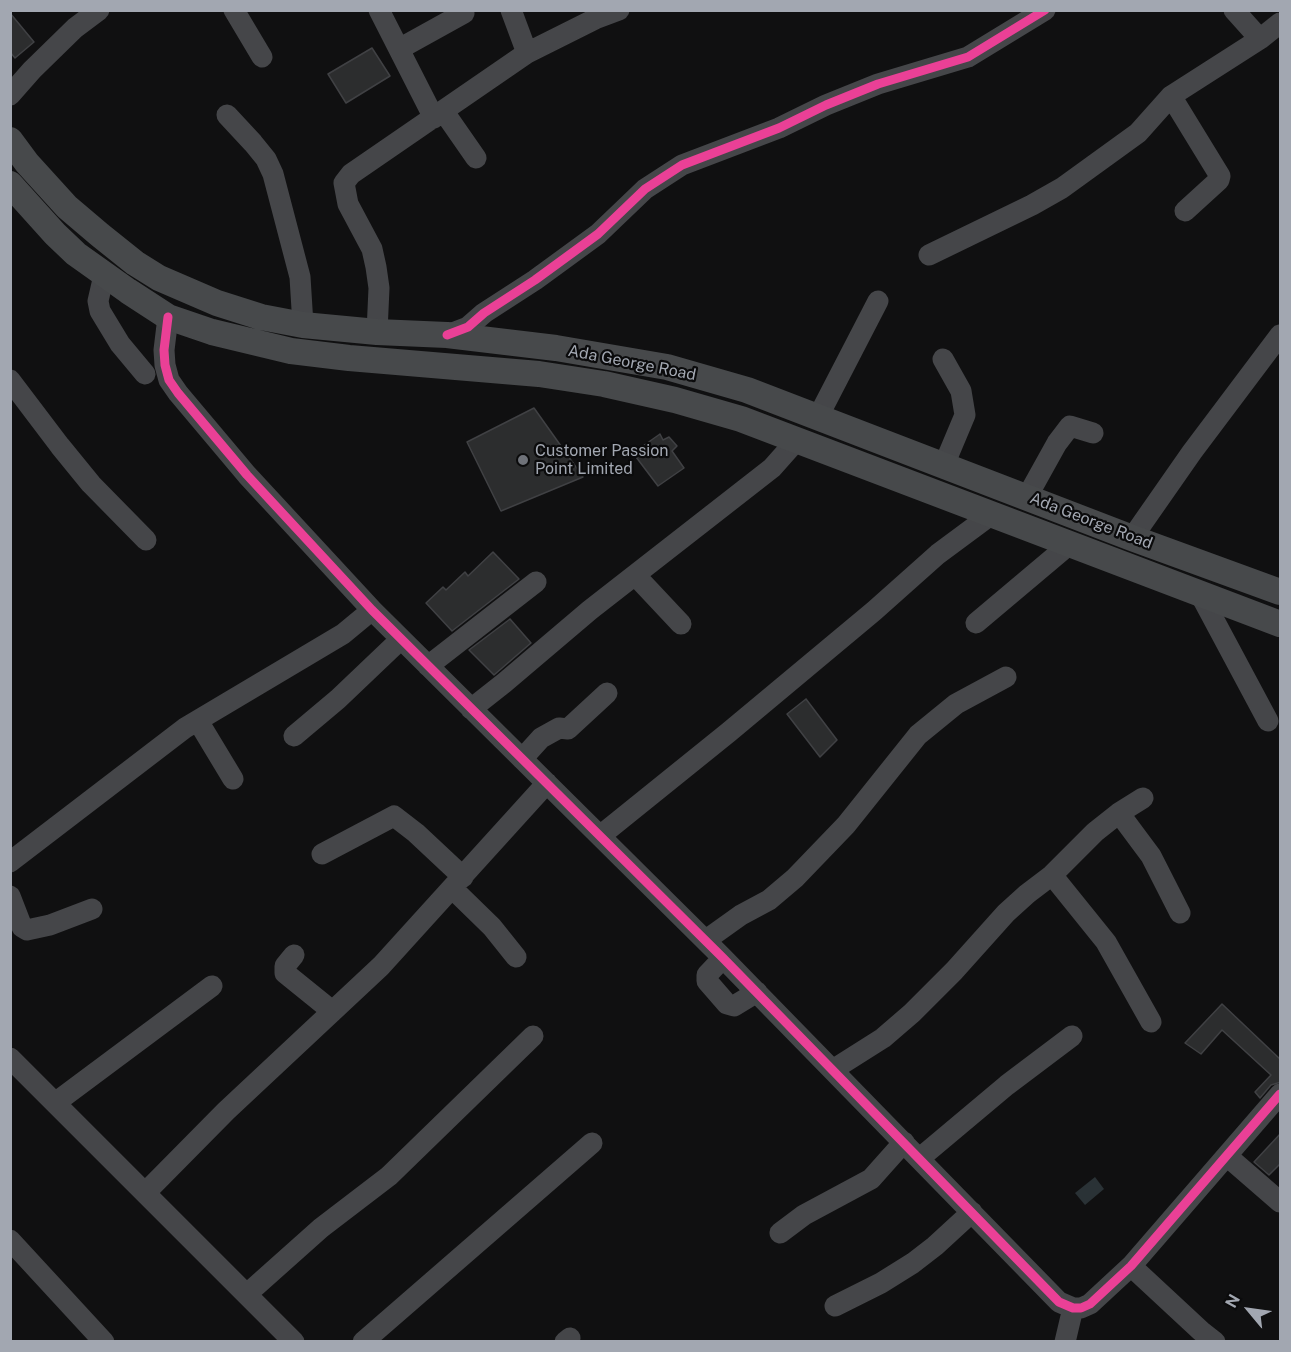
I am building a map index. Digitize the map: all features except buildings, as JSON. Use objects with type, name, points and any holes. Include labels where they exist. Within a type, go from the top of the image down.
[{"type":"main road","name":"Ada George Road","points":[[10,140],[27,164],[67,207],[135,263],[181,289],[217,303],[261,317],[303,325],[377,332],[447,335],[556,348],[667,367],[747,390],[1132,538],[1281,592]]},
{"type":"main road","name":"Ada George Road","points":[[10,184],[76,254],[168,317],[212,332],[291,351],[539,374],[604,384],[675,400],[741,419],[833,453],[1281,624]]},
{"type":"street","points":[[10,95],[75,28],[99,10]]},
{"type":"street","points":[[234,10],[262,57]]},
{"type":"street","points":[[380,10],[399,49],[439,115],[476,158]]},
{"type":"street","points":[[511,10],[527,53]]},
{"type":"street","points":[[377,332],[379,288],[376,267],[372,249],[348,204],[344,183],[351,174],[527,53],[619,10]]},
{"type":"street","points":[[447,335],[468,327],[484,313],[544,274],[598,234],[645,189],[681,165],[779,128],[826,105],[878,84],[968,57],[1046,10]]},
{"type":"street","points":[[1234,10],[1260,39]]},
{"type":"street","points":[[399,49],[464,13]]},
{"type":"street","points":[[929,255],[1062,188],[1138,133],[1171,96],[1281,23]]},
{"type":"street","points":[[1171,96],[1220,176],[1219,180],[1185,211]]},
{"type":"street","points":[[228,115],[266,159],[273,174],[300,277],[303,325]]},
{"type":"street","points":[[104,275],[98,301],[100,310],[120,344],[145,374]]},
{"type":"street","points":[[818,417],[878,301]]},
{"type":"street","points":[[168,317],[164,350],[169,380],[247,475],[372,610],[706,940],[1059,1302],[1074,1308],[1090,1304],[1131,1266],[1281,1094]]},
{"type":"street","points":[[1132,538],[1192,452],[1281,334]]},
{"type":"street","points":[[943,360],[961,391],[964,415],[944,465]]},
{"type":"street","points":[[10,380],[91,484],[146,540]]},
{"type":"street","points":[[1027,497],[1057,443],[1070,426],[1093,432]]},
{"type":"street","points":[[471,709],[635,575],[772,468],[796,441]]},
{"type":"street","points":[[600,836],[737,725],[938,555],[992,514]]},
{"type":"street","points":[[976,623],[1071,543]]},
{"type":"street","points":[[635,575],[681,624]]},
{"type":"street","points":[[428,666],[536,582]]},
{"type":"street","points":[[1199,592],[1269,721]]},
{"type":"street","points":[[10,862],[126,772],[198,721],[343,634],[372,610]]},
{"type":"street","points":[[294,736],[338,699],[401,639]]},
{"type":"street","points":[[706,940],[741,915],[769,900],[795,878],[846,825],[918,735],[956,704],[1006,677]]},
{"type":"street","points":[[522,759],[541,738],[559,728],[568,729],[607,693]]},
{"type":"street","points":[[198,721],[234,779]]},
{"type":"street","points":[[147,1192],[226,1111],[381,966],[547,783]]},
{"type":"street","points":[[834,1069],[883,1038],[954,971],[1006,913],[1052,875],[1095,832],[1143,798]]},
{"type":"street","points":[[1119,813],[1151,856],[1180,913]]},
{"type":"street","points":[[322,854],[394,816],[458,883],[516,957]]},
{"type":"street","points":[[1052,875],[1106,942],[1151,1022]]},
{"type":"street","points":[[10,896],[22,927],[27,930],[50,925],[92,909]]},
{"type":"street","points":[[294,956],[285,966],[285,973],[332,1011]]},
{"type":"street","points":[[723,958],[707,975],[707,981],[727,1004],[734,1006],[757,992]]},
{"type":"street","points":[[55,1102],[212,986]]},
{"type":"street","points":[[247,1294],[321,1228],[389,1176],[533,1036]]},
{"type":"street","points":[[920,1158],[1007,1085],[1072,1036]]},
{"type":"street","points":[[10,1058],[294,1341]]},
{"type":"street","points":[[780,1233],[804,1215],[871,1179],[904,1142]]},
{"type":"street","points":[[363,1341],[592,1143]]},
{"type":"street","points":[[1227,1156],[1281,1202]]},
{"type":"street","points":[[836,1306],[881,1283],[913,1263],[972,1212]]},
{"type":"street","points":[[10,1240],[104,1341]]},
{"type":"street","points":[[1131,1266],[1204,1338]]},
{"type":"street","points":[[1065,1341],[1074,1308]]},
{"type":"shaded area","points":[[1095,1177],[1104,1189],[1085,1205],[1075,1193]]},
{"type":"cycle path","points":[[447,335],[468,327],[484,313],[535,280],[598,234],[645,189],[682,165],[779,128],[826,105],[878,84],[968,57],[1045,10]]},
{"type":"cycle path","points":[[168,317],[164,350],[169,380],[247,475],[372,610],[723,958],[1059,1302],[1073,1308],[1081,1308],[1090,1304],[1131,1266],[1280,1094]]},
{"type":"place","name":"Customer Passion Point Limited","points":[[523,460]]}]
